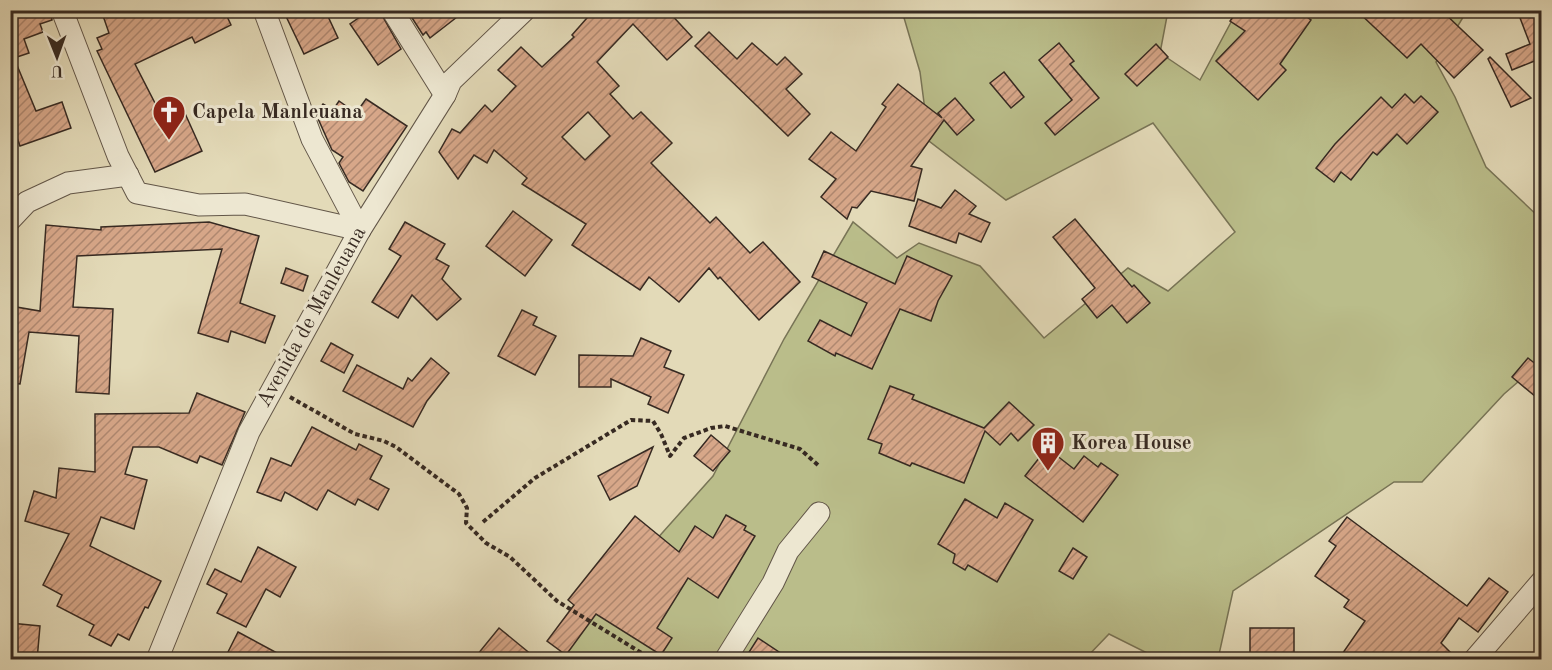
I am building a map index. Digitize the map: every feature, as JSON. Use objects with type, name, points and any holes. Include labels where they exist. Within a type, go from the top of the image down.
[{"type":"street","points":[[62,10],[118,156],[137,193],[199,205],[245,204],[360,230]]},
{"type":"street","points":[[264,10],[312,139],[360,230]]},
{"type":"street","points":[[392,10],[445,95]]},
{"type":"street","name":"Avenida de Manleuana","points":[[157,660],[249,432],[360,230],[452,81],[525,10]]},
{"type":"street","points":[[10,220],[27,202],[68,183],[128,175]]},
{"type":"street","points":[[724,660],[773,583],[788,551],[819,513]]},
{"type":"street","points":[[1474,660],[1542,581]]},
{"type":"path","points":[[289,396],[355,434],[384,441],[438,478],[459,494],[467,508],[466,523],[486,543],[510,557],[557,601],[653,660]]},
{"type":"path","points":[[483,522],[535,478],[632,420],[653,421],[670,456],[684,438],[711,428],[725,426],[800,449],[818,465]]},
{"type":"green space","points":[[1462,10],[1465,14],[1436,62],[1455,97],[1486,167],[1541,219],[1541,362],[1504,394],[1422,482],[1394,482],[1233,591],[1218,659],[1159,659],[1109,634],[1084,660],[555,660],[572,634],[713,476],[784,339],[853,222],[897,258],[919,243],[980,266],[1044,338],[1128,268],[1168,291],[1235,232],[1153,123],[1006,200],[929,141],[920,72],[902,11],[1168,11],[1160,53],[1200,80],[1237,11]]},
{"type":"building","points":[[10,10],[50,10],[52,20],[40,24],[43,32],[24,39],[29,53],[14,58],[36,111],[62,102],[71,128],[20,146],[10,118]]},
{"type":"building","points":[[101,10],[173,10],[177,17],[190,10],[224,10],[231,25],[195,43],[192,37],[135,64],[156,105],[166,100],[172,114],[183,109],[202,151],[155,172],[97,51],[102,49],[97,38],[109,33]]},
{"type":"building","points":[[283,10],[325,10],[338,38],[304,54]]},
{"type":"building","points":[[370,10],[379,10],[401,49],[378,65],[350,24]]},
{"type":"building","points":[[407,10],[466,10],[430,38],[426,32],[423,35]]},
{"type":"building","points":[[594,10],[667,10],[692,37],[667,60],[633,24],[597,62],[619,86],[610,94],[633,119],[641,112],[672,143],[651,163],[710,223],[716,217],[750,253],[763,242],[800,282],[759,320],[709,268],[679,302],[649,277],[640,290],[572,245],[586,224],[522,184],[527,178],[494,150],[487,163],[474,155],[458,179],[439,152],[452,129],[460,133],[485,105],[492,112],[516,86],[498,70],[521,47],[542,67],[574,37],[572,35]],"holes":[[[588,112],[610,136],[585,160],[562,137]]]},
{"type":"building","points":[[1238,10],[1297,10],[1311,20],[1280,64],[1286,70],[1258,100],[1216,61],[1245,31],[1230,21]]},
{"type":"building","points":[[1356,10],[1441,10],[1483,50],[1454,78],[1421,44],[1407,58]]},
{"type":"building","points":[[1517,10],[1542,10],[1542,69],[1537,60],[1512,70],[1506,54],[1530,44]]},
{"type":"building","points":[[709,32],[737,59],[752,43],[777,65],[785,57],[802,74],[786,89],[810,114],[788,136],[695,46]]},
{"type":"building","points":[[1059,43],[1074,61],[1070,64],[1099,98],[1055,135],[1045,123],[1072,100],[1039,60]]},
{"type":"building","points":[[1156,44],[1168,57],[1137,86],[1125,74]]},
{"type":"building","points":[[1490,57],[1531,98],[1511,107],[1488,59]]},
{"type":"building","points":[[1004,72],[1024,97],[1011,108],[990,83]]},
{"type":"building","points":[[898,84],[942,118],[938,113],[955,98],[974,120],[957,135],[944,120],[911,166],[922,169],[914,201],[871,191],[857,208],[852,207],[847,219],[821,197],[836,179],[809,159],[831,132],[856,151],[886,107],[882,104]]},
{"type":"building","points":[[1405,94],[1414,103],[1421,96],[1438,112],[1407,144],[1397,134],[1377,155],[1373,152],[1351,180],[1341,172],[1334,182],[1316,168],[1335,144],[1381,97],[1392,108]]},
{"type":"building","points":[[366,99],[407,126],[363,191],[349,182],[339,163],[343,157],[332,150],[316,114],[323,104],[333,110],[339,101],[356,113]]},
{"type":"building","points":[[955,190],[976,206],[969,214],[990,223],[981,242],[959,233],[956,243],[909,226],[918,199],[941,208]]},
{"type":"building","points":[[513,211],[552,240],[525,276],[486,246]]},
{"type":"building","points":[[1075,219],[1132,287],[1134,285],[1150,303],[1127,323],[1112,305],[1097,318],[1082,299],[1095,288],[1053,237]]},
{"type":"building","points":[[209,222],[259,236],[240,303],[275,316],[265,343],[231,331],[228,342],[198,333],[222,249],[77,256],[73,307],[113,309],[109,394],[76,392],[79,336],[29,332],[20,384],[10,383],[10,306],[40,311],[46,225],[101,230],[101,227]]},
{"type":"building","points":[[405,222],[445,244],[436,259],[449,266],[442,279],[461,299],[437,320],[412,295],[398,318],[372,302],[401,256],[389,249]]},
{"type":"building","points":[[824,251],[895,284],[907,256],[952,276],[938,301],[931,321],[900,309],[872,369],[836,353],[835,356],[808,341],[820,320],[851,336],[867,303],[812,277]]},
{"type":"building","points":[[286,268],[308,276],[303,291],[281,283]]},
{"type":"building","points":[[522,310],[537,317],[533,325],[556,336],[535,375],[498,356]]},
{"type":"building","points":[[641,338],[671,351],[664,367],[684,375],[668,413],[648,404],[651,397],[611,379],[611,387],[579,387],[579,355],[633,356]]},
{"type":"building","points":[[331,343],[353,355],[344,373],[321,361]]},
{"type":"building","points":[[431,358],[449,373],[427,401],[413,427],[343,391],[357,365],[403,389],[408,378],[412,381]]},
{"type":"building","points":[[1528,358],[1542,369],[1542,402],[1512,377]]},
{"type":"building","points":[[890,386],[914,395],[912,399],[984,428],[1009,402],[1034,425],[1018,441],[1011,433],[1000,445],[985,431],[964,483],[912,463],[910,466],[879,453],[882,444],[868,439]]},
{"type":"building","points":[[197,393],[245,412],[222,465],[200,456],[197,463],[159,447],[133,447],[125,474],[147,480],[134,529],[101,517],[90,546],[161,581],[129,640],[118,634],[111,646],[89,635],[94,625],[57,606],[62,595],[43,585],[69,534],[25,521],[34,491],[56,498],[59,468],[95,472],[95,414],[189,413]]},
{"type":"building","points":[[312,427],[356,450],[359,444],[382,456],[370,479],[389,489],[378,510],[358,499],[355,505],[328,490],[317,510],[285,492],[281,501],[257,492],[271,458],[291,466]]},
{"type":"building","points":[[711,435],[730,451],[713,471],[694,456]]},
{"type":"building","points":[[653,447],[637,486],[610,500],[598,476]]},
{"type":"building","points":[[1047,448],[1074,469],[1084,456],[1098,467],[1101,463],[1118,475],[1083,522],[1025,476]]},
{"type":"building","points":[[965,499],[997,518],[1005,503],[1033,520],[997,582],[968,565],[965,570],[953,563],[955,554],[938,544]]},
{"type":"building","points":[[726,515],[746,526],[744,530],[755,536],[718,598],[688,578],[657,628],[672,638],[661,655],[596,614],[566,655],[547,641],[574,605],[568,600],[635,516],[679,552],[695,526],[713,538]]},
{"type":"building","points":[[1347,517],[1467,606],[1489,578],[1508,592],[1478,632],[1459,618],[1441,643],[1458,660],[1338,660],[1365,621],[1344,607],[1349,600],[1315,576],[1336,546],[1329,541]]},
{"type":"building","points":[[258,547],[296,567],[280,597],[266,589],[246,627],[217,613],[227,594],[207,584],[215,569],[241,582]]},
{"type":"building","points":[[1073,548],[1087,557],[1073,579],[1059,571]]},
{"type":"building","points":[[10,623],[40,626],[37,660],[10,660]]},
{"type":"building","points":[[499,628],[538,660],[473,660]]},
{"type":"building","points":[[1250,628],[1294,628],[1294,660],[1250,660]]},
{"type":"building","points":[[238,632],[290,660],[224,660]]},
{"type":"building","points":[[758,638],[791,660],[744,660]]},
{"type":"place","name":"Capela Manleuana","points":[[169,141]]},
{"type":"place","name":"Korea House","points":[[1048,472]]}]
